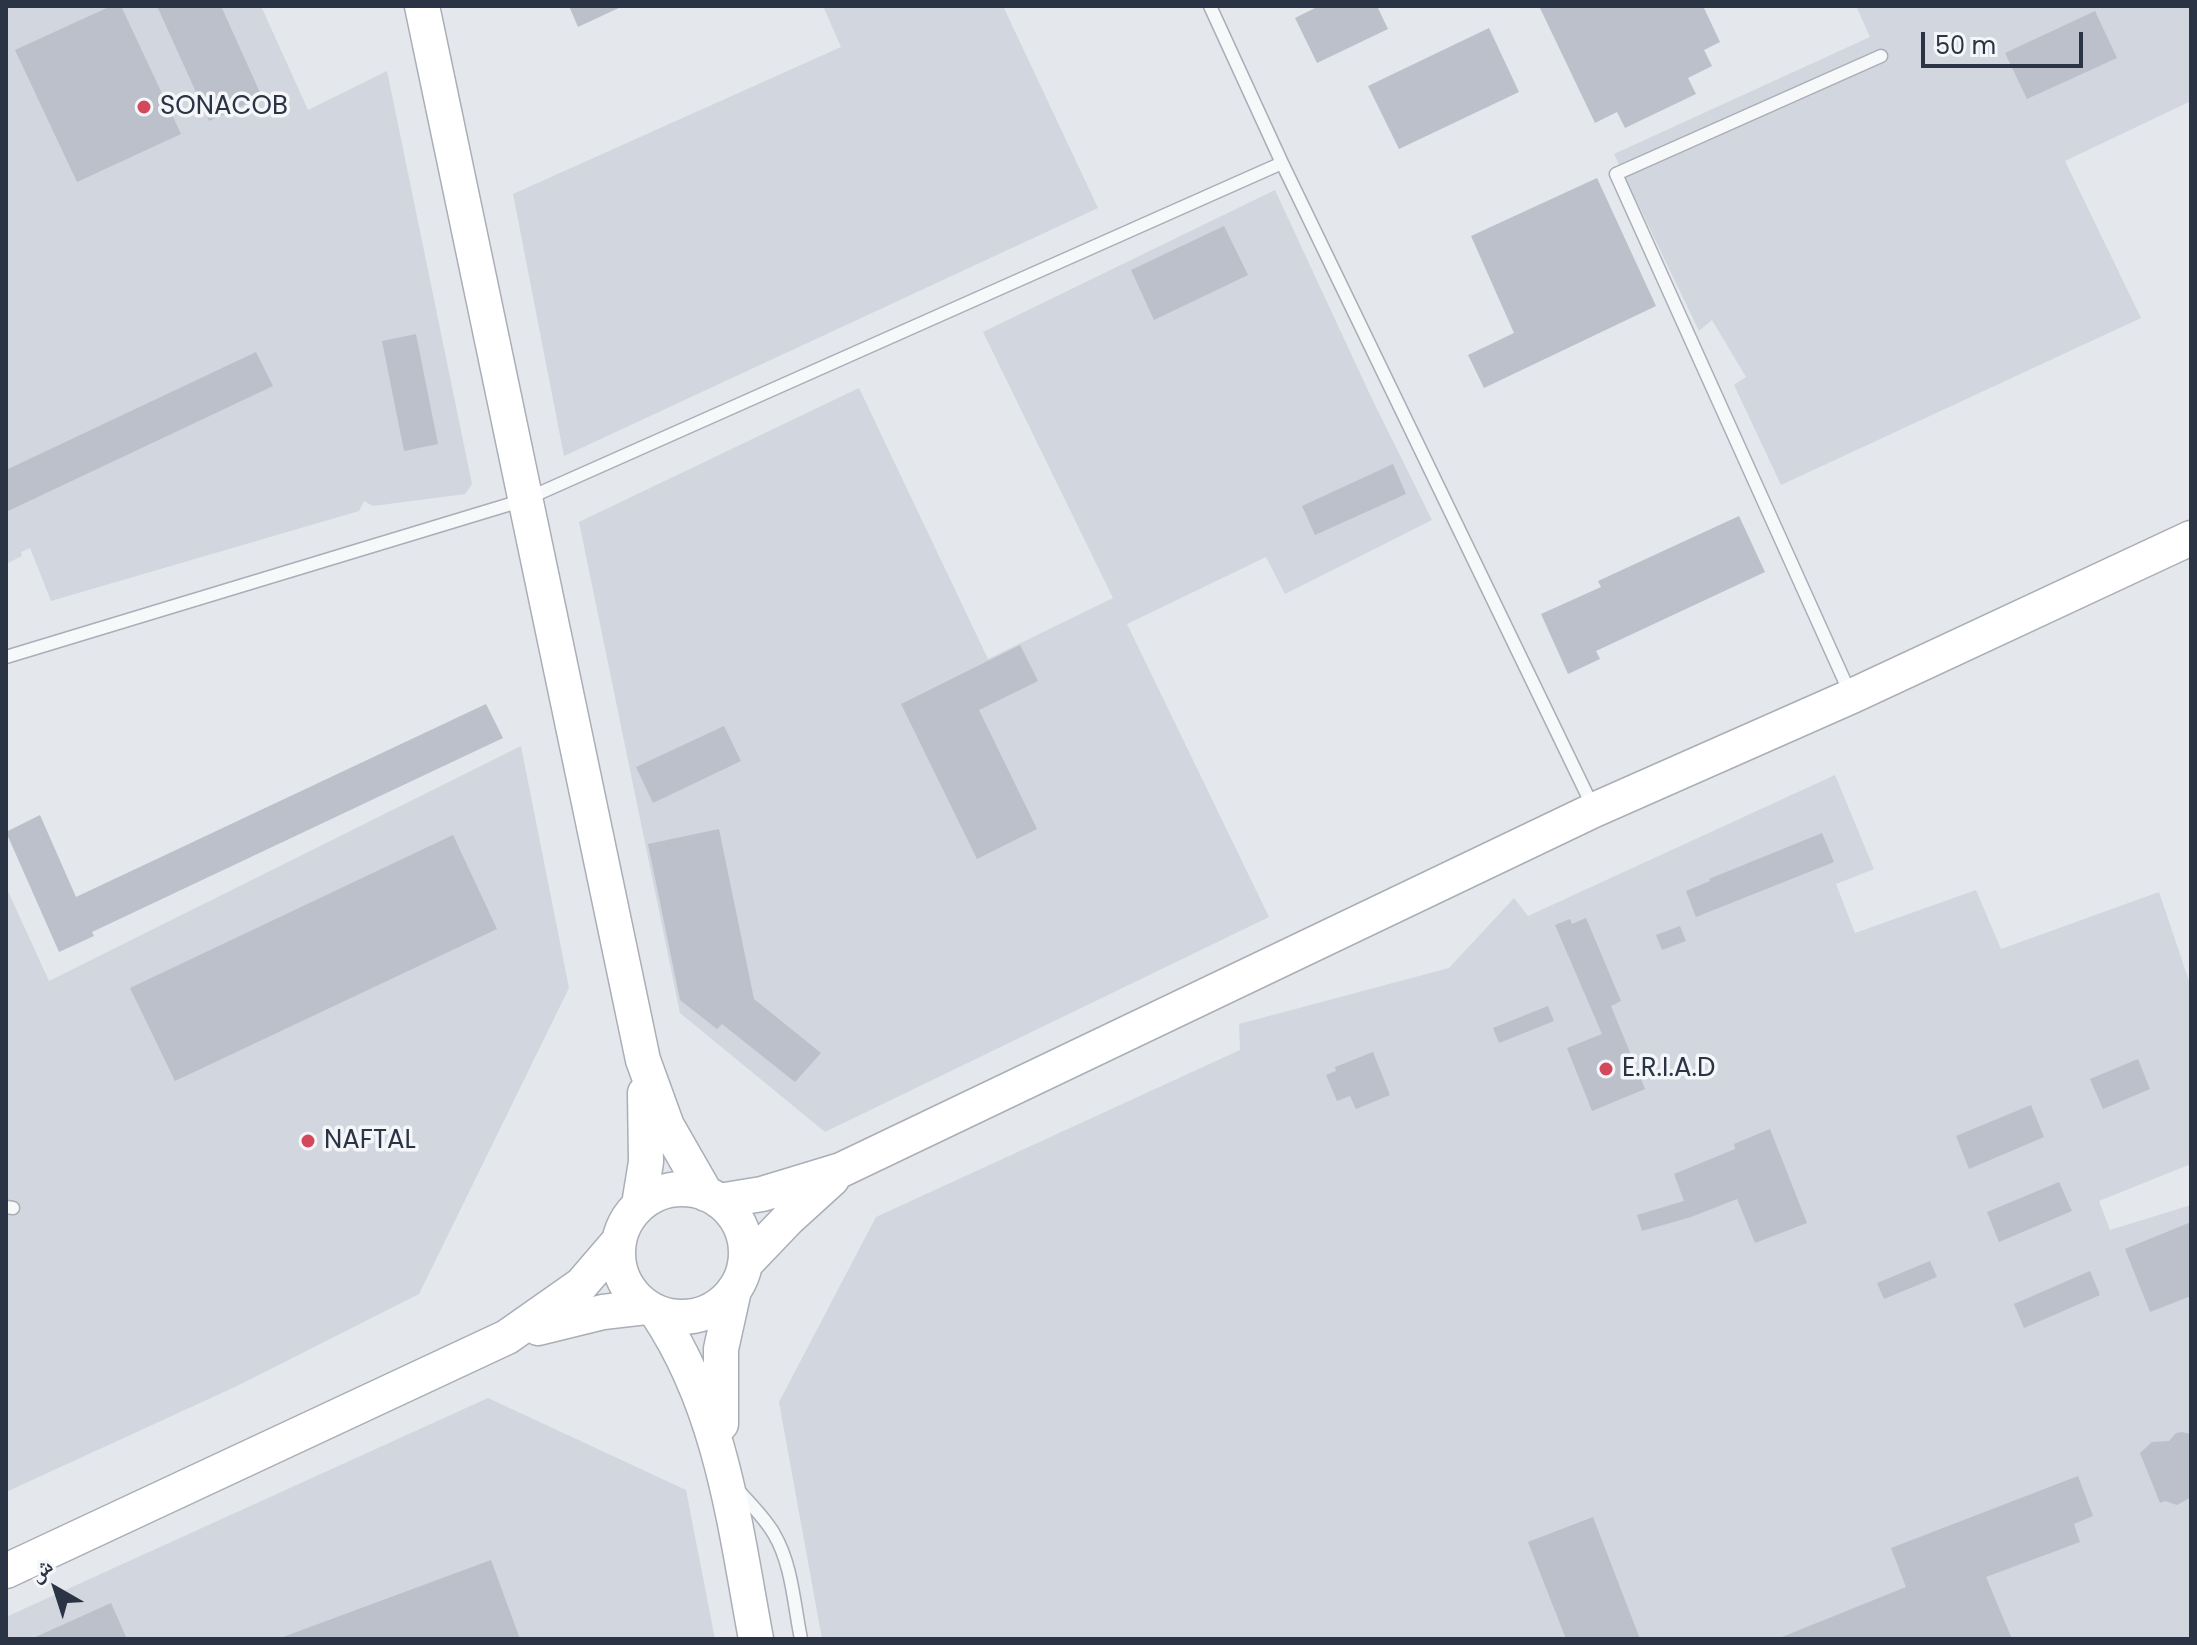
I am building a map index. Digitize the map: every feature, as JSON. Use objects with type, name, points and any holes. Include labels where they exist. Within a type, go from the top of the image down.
[{"type":"street","points":[[422,6],[643,1060],[667,1126],[712,1197],[738,1222],[743,1235],[740,1277],[721,1349],[723,1466]]},
{"type":"street","points":[[756,1639],[723,1466],[687,1364],[651,1310],[635,1297],[620,1272],[618,1242],[622,1229],[639,1205],[664,1191],[678,1189],[712,1197],[762,1194],[841,1170],[1594,810],[1852,696],[2191,538]]},
{"type":"street","points":[[639,1205],[646,1140],[643,1060]]},
{"type":"street","points":[[507,1337],[583,1316],[651,1310],[685,1317],[713,1309],[788,1219],[841,1170]]},
{"type":"street","points":[[6,1571],[507,1337],[566,1298],[594,1272],[618,1242]]},
{"type":"lane","points":[[1210,6],[1282,163],[1594,810]]},
{"type":"lane","points":[[1852,696],[1616,174],[1881,56]]},
{"type":"lane","points":[[6,657],[524,500],[1282,163]]},
{"type":"lane","points":[[723,1466],[765,1520],[781,1548],[801,1639]]},
{"type":"shaded area","points":[[6,6],[261,6],[308,110],[387,71],[472,484],[465,494],[373,506],[364,501],[359,511],[51,601],[30,548],[6,564]]},
{"type":"shaded area","points":[[823,6],[1003,6],[1098,208],[564,456],[513,194],[841,47]]},
{"type":"shaded area","points":[[1856,6],[2191,6],[2191,101],[2065,161],[2141,318],[1781,485],[1734,385],[1746,377],[1712,320],[1699,331],[1614,154],[1870,37]]},
{"type":"shaded area","points":[[1275,190],[1432,520],[1285,594],[1266,557],[1127,624],[1269,917],[825,1132],[680,1013],[579,522],[859,388],[988,659],[1113,598],[983,332]]},
{"type":"shaded area","name":"NAFTAL","points":[[521,746],[569,988],[419,1294],[237,1386],[6,1492],[6,887],[49,981]]},
{"type":"shaded area","points":[[1835,775],[1874,869],[1836,884],[1855,933],[1976,890],[2001,949],[2159,892],[2191,987],[2191,1164],[2099,1201],[2110,1230],[2191,1205],[2191,1639],[822,1639],[779,1402],[876,1217],[1240,1050],[1239,1024],[1449,968],[1514,898],[1528,916]]},
{"type":"shaded area","points":[[488,1398],[686,1490],[715,1639],[6,1639],[6,1617]]},
{"type":"building","points":[[111,6],[121,6],[181,134],[77,182],[15,50]]},
{"type":"building","name":"SONACOB","points":[[157,6],[221,6],[262,97],[209,121]]},
{"type":"building","points":[[569,6],[623,6],[578,27]]},
{"type":"building","points":[[1319,6],[1377,6],[1388,29],[1317,63],[1295,18]]},
{"type":"building","points":[[1539,6],[1703,6],[1720,42],[1704,50],[1712,66],[1688,78],[1696,94],[1625,128],[1617,112],[1595,123]]},
{"type":"building","points":[[2095,11],[2117,58],[2027,99],[2005,53]]},
{"type":"building","points":[[1489,28],[1519,92],[1399,149],[1368,86]]},
{"type":"building","points":[[1597,178],[1656,306],[1484,388],[1468,355],[1514,333],[1471,236]]},
{"type":"building","points":[[1224,226],[1248,275],[1154,320],[1131,270]]},
{"type":"building","points":[[416,334],[438,444],[404,451],[382,341]]},
{"type":"building","points":[[256,352],[273,386],[6,512],[6,470]]},
{"type":"building","points":[[1393,464],[1406,494],[1315,535],[1302,506]]},
{"type":"building","points":[[1739,516],[1765,572],[1596,651],[1600,659],[1568,674],[1541,614],[1601,587],[1598,581]]},
{"type":"building","points":[[1020,645],[1038,681],[979,710],[1037,829],[977,859],[901,704]]},
{"type":"building","points":[[486,704],[503,738],[92,932],[94,936],[59,952],[6,832],[40,815],[76,897]]},
{"type":"building","points":[[724,726],[741,761],[653,803],[636,767]]},
{"type":"building","points":[[719,829],[754,999],[821,1053],[795,1082],[722,1024],[717,1029],[680,1000],[648,844]]},
{"type":"building","points":[[1822,833],[1834,862],[1696,917],[1686,891]]},
{"type":"building","points":[[453,835],[497,929],[175,1081],[130,988]]},
{"type":"building","points":[[1586,918],[1621,1001],[1611,1006],[1645,1089],[1592,1111],[1567,1048],[1602,1034],[1555,925],[1570,919],[1572,924]]},
{"type":"building","points":[[1680,926],[1686,941],[1662,950],[1656,935]]},
{"type":"building","name":"E.R.I.A.D","points":[[1548,1006],[1554,1021],[1499,1043],[1493,1028]]},
{"type":"building","points":[[1373,1052],[1390,1095],[1356,1109],[1350,1096],[1337,1101],[1326,1075],[1336,1071],[1335,1067]]},
{"type":"building","points":[[2138,1059],[2150,1089],[2103,1109],[2090,1079]]},
{"type":"building","points":[[2031,1105],[2044,1137],[1969,1169],[1956,1136]]},
{"type":"building","points":[[1770,1129],[1807,1223],[1755,1243],[1737,1199],[1642,1231],[1637,1215],[1684,1201],[1674,1174],[1735,1149],[1734,1144]]},
{"type":"building","points":[[2059,1182],[2072,1211],[1999,1242],[1987,1212]]},
{"type":"building","points":[[2191,1222],[2191,1296],[2150,1312],[2125,1249]]},
{"type":"building","points":[[1930,1261],[1937,1277],[1884,1299],[1877,1283]]},
{"type":"building","points":[[2090,1271],[2100,1295],[2024,1328],[2014,1304]]},
{"type":"building","points":[[2176,1433],[2191,1434],[2191,1497],[2177,1505],[2165,1501],[2160,1503],[2140,1453],[2152,1442],[2169,1441]]},
{"type":"building","points":[[2078,1476],[2093,1516],[2074,1524],[2080,1542],[1986,1577],[2012,1639],[1777,1639],[1906,1587],[1891,1548]]},
{"type":"building","points":[[1593,1517],[1640,1639],[1566,1639],[1528,1542]]},
{"type":"building","points":[[491,1560],[520,1639],[283,1639],[283,1637]]},
{"type":"building","points":[[111,1603],[127,1639],[31,1639]]},
{"type":"place","name":"SONACOB","points":[[144,107]]},
{"type":"place","name":"E.R.I.A.D","points":[[1606,1069]]},
{"type":"place","name":"NAFTAL","points":[[308,1141]]}]
